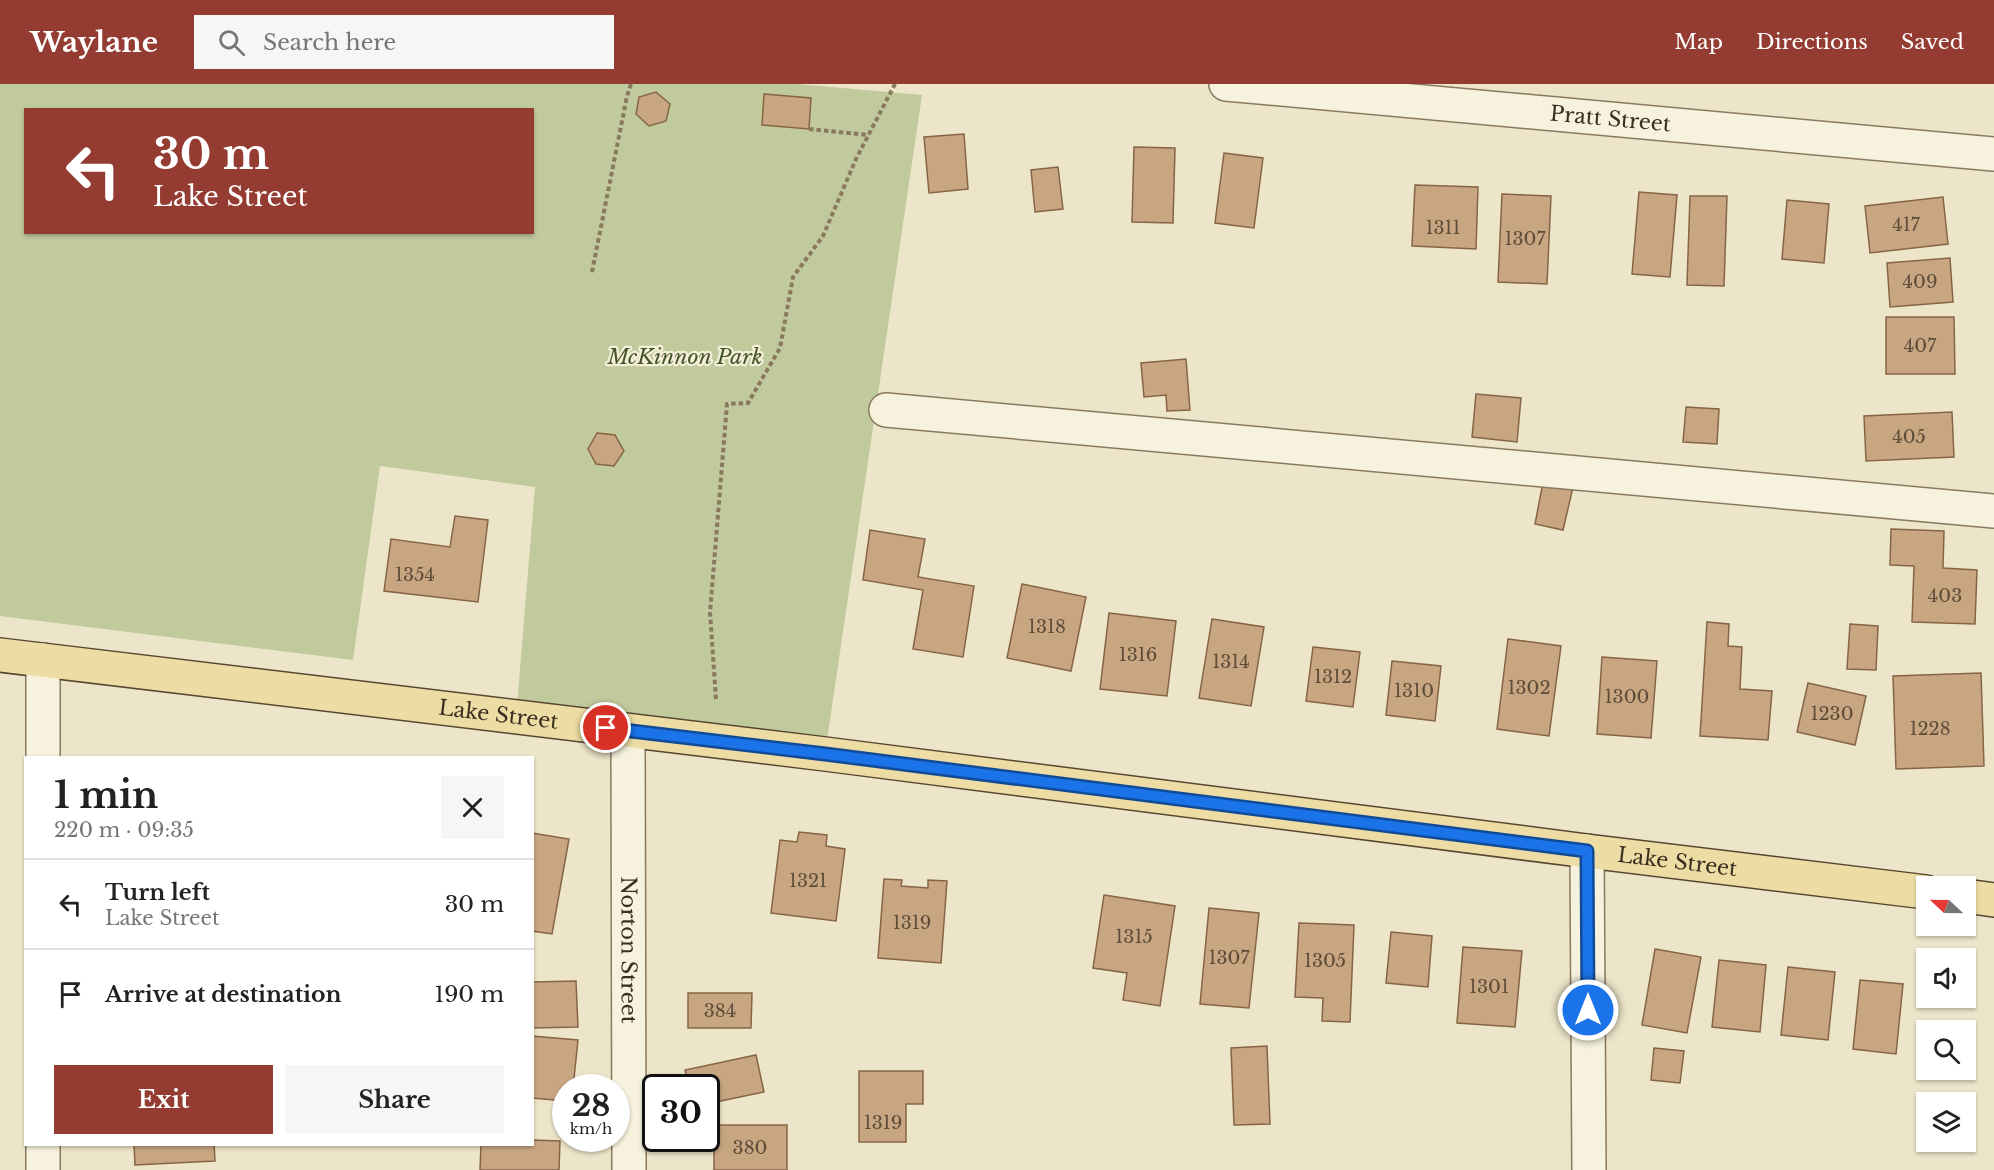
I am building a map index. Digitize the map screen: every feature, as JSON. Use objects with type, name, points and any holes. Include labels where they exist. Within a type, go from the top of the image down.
[{"type":"main road","name":"Lake Street","points":[[0,655],[835,755],[1916,891]]},
{"type":"main road","points":[[1976,898],[1994,900]]},
{"type":"street","name":"Pratt Street","points":[[1226,84],[1994,154]]},
{"type":"street","points":[[886,410],[1994,511]]},
{"type":"street","points":[[43,660],[43,756]]},
{"type":"street","name":"Norton Street","points":[[628,731],[629,1170]]},
{"type":"street","points":[[1587,851],[1589,1170]]},
{"type":"street","points":[[43,1146],[43,1170]]},
{"type":"path","points":[[592,272],[631,84]]},
{"type":"path","points":[[716,699],[710,613],[727,404],[748,403],[780,348],[793,277],[824,236],[856,159],[895,84]]},
{"type":"path","points":[[809,129],[869,135]]},
{"type":"green space","name":"McKinnon Park","points":[[0,84],[797,84],[922,95],[825,754],[516,717],[535,487],[380,466],[353,660],[0,616]]},
{"type":"building","points":[[656,92],[670,104],[666,121],[649,126],[636,114],[639,97]]},
{"type":"building","points":[[764,94],[811,98],[809,129],[762,125]]},
{"type":"building","points":[[964,134],[968,189],[929,193],[924,137]]},
{"type":"building","points":[[1134,147],[1175,148],[1173,223],[1132,222]]},
{"type":"building","points":[[1224,153],[1263,158],[1254,228],[1215,223]]},
{"type":"building","points":[[1058,167],[1063,209],[1035,212],[1031,170]]},
{"type":"building","points":[[1415,185],[1478,187],[1476,249],[1412,246]]},
{"type":"building","points":[[1639,192],[1677,195],[1670,277],[1632,274]]},
{"type":"building","points":[[1502,194],[1551,196],[1547,284],[1498,282]]},
{"type":"building","points":[[1690,196],[1727,196],[1724,286],[1687,285]]},
{"type":"building","points":[[1943,197],[1948,244],[1870,253],[1865,206]]},
{"type":"building","points":[[1787,200],[1829,204],[1824,263],[1782,259]]},
{"type":"building","points":[[1950,258],[1953,302],[1890,307],[1887,263]]},
{"type":"building","points":[[1886,317],[1954,317],[1955,374],[1886,374]]},
{"type":"building","points":[[1186,359],[1190,410],[1167,411],[1166,395],[1144,397],[1141,363]]},
{"type":"building","points":[[1476,394],[1521,398],[1517,442],[1472,437]]},
{"type":"building","points":[[1686,407],[1719,409],[1717,444],[1683,442]]},
{"type":"building","points":[[1952,412],[1954,457],[1866,461],[1864,416]]},
{"type":"building","points":[[597,433],[615,435],[624,451],[614,466],[596,464],[588,449]]},
{"type":"building","points":[[1544,477],[1574,483],[1563,530],[1535,524]]},
{"type":"building","points":[[455,516],[488,520],[478,602],[384,591],[391,539],[450,547]]},
{"type":"building","points":[[1891,529],[1944,531],[1943,568],[1977,570],[1975,624],[1912,622],[1914,566],[1890,565]]},
{"type":"building","points":[[870,530],[925,539],[918,577],[974,586],[963,657],[913,649],[923,590],[863,580]]},
{"type":"building","points":[[1022,584],[1086,597],[1071,671],[1007,658]]},
{"type":"building","points":[[1109,613],[1176,621],[1167,696],[1100,689]]},
{"type":"building","points":[[1212,619],[1264,627],[1251,706],[1199,698]]},
{"type":"building","points":[[1707,622],[1729,624],[1728,646],[1742,647],[1740,689],[1772,691],[1768,740],[1700,736]]},
{"type":"building","points":[[1850,624],[1878,626],[1876,670],[1847,669]]},
{"type":"building","points":[[1508,639],[1561,646],[1549,736],[1497,729]]},
{"type":"building","points":[[1313,647],[1360,652],[1353,707],[1306,701]]},
{"type":"building","points":[[1602,657],[1657,661],[1651,738],[1597,734]]},
{"type":"building","points":[[1392,661],[1441,666],[1435,721],[1386,715]]},
{"type":"building","points":[[1981,673],[1984,766],[1896,769],[1893,676]]},
{"type":"building","points":[[1808,683],[1866,696],[1855,745],[1797,732]]},
{"type":"building","points":[[799,832],[827,835],[826,846],[845,849],[836,921],[771,913],[780,840],[797,842]]},
{"type":"building","points":[[534,833],[569,839],[552,934],[534,931]]},
{"type":"building","points":[[884,879],[902,880],[901,886],[928,888],[928,880],[947,881],[941,963],[878,958]]},
{"type":"building","points":[[1104,895],[1175,906],[1160,1006],[1123,1000],[1127,973],[1093,968]]},
{"type":"building","points":[[1209,908],[1259,913],[1249,1008],[1200,1004]]},
{"type":"building","points":[[1299,923],[1354,925],[1350,1022],[1322,1021],[1323,998],[1295,997]]},
{"type":"building","points":[[1391,932],[1432,936],[1428,987],[1386,983]]},
{"type":"building","points":[[1463,947],[1522,951],[1515,1027],[1457,1023]]},
{"type":"building","points":[[1655,949],[1701,957],[1687,1033],[1642,1025]]},
{"type":"building","points":[[1719,960],[1766,965],[1760,1032],[1712,1027]]},
{"type":"building","points":[[1788,967],[1835,972],[1828,1040],[1781,1035]]},
{"type":"building","points":[[1860,980],[1903,984],[1896,1054],[1853,1049]]},
{"type":"building","points":[[576,981],[578,1027],[534,1028],[534,982]]},
{"type":"building","points":[[688,993],[752,993],[751,1028],[688,1028]]},
{"type":"building","points":[[534,1036],[578,1040],[574,1074],[552,1074],[552,1100],[534,1098]]},
{"type":"building","points":[[1267,1046],[1270,1124],[1234,1125],[1231,1048]]},
{"type":"building","points":[[1654,1048],[1684,1051],[1680,1083],[1651,1080]]},
{"type":"building","points":[[756,1055],[764,1092],[720,1101],[720,1074],[686,1074],[685,1070]]},
{"type":"building","points":[[859,1071],[923,1071],[923,1104],[906,1104],[906,1142],[859,1142]]},
{"type":"building","points":[[720,1125],[787,1125],[787,1170],[714,1170],[714,1152],[720,1152]]},
{"type":"building","points":[[534,1140],[552,1141],[552,1152],[560,1152],[559,1170],[480,1170],[481,1146],[534,1146]]},
{"type":"building","points":[[134,1146],[214,1146],[215,1161],[135,1165]]},
{"type":"route","points":[[606,728],[1587,851],[1588,1010]]}]
